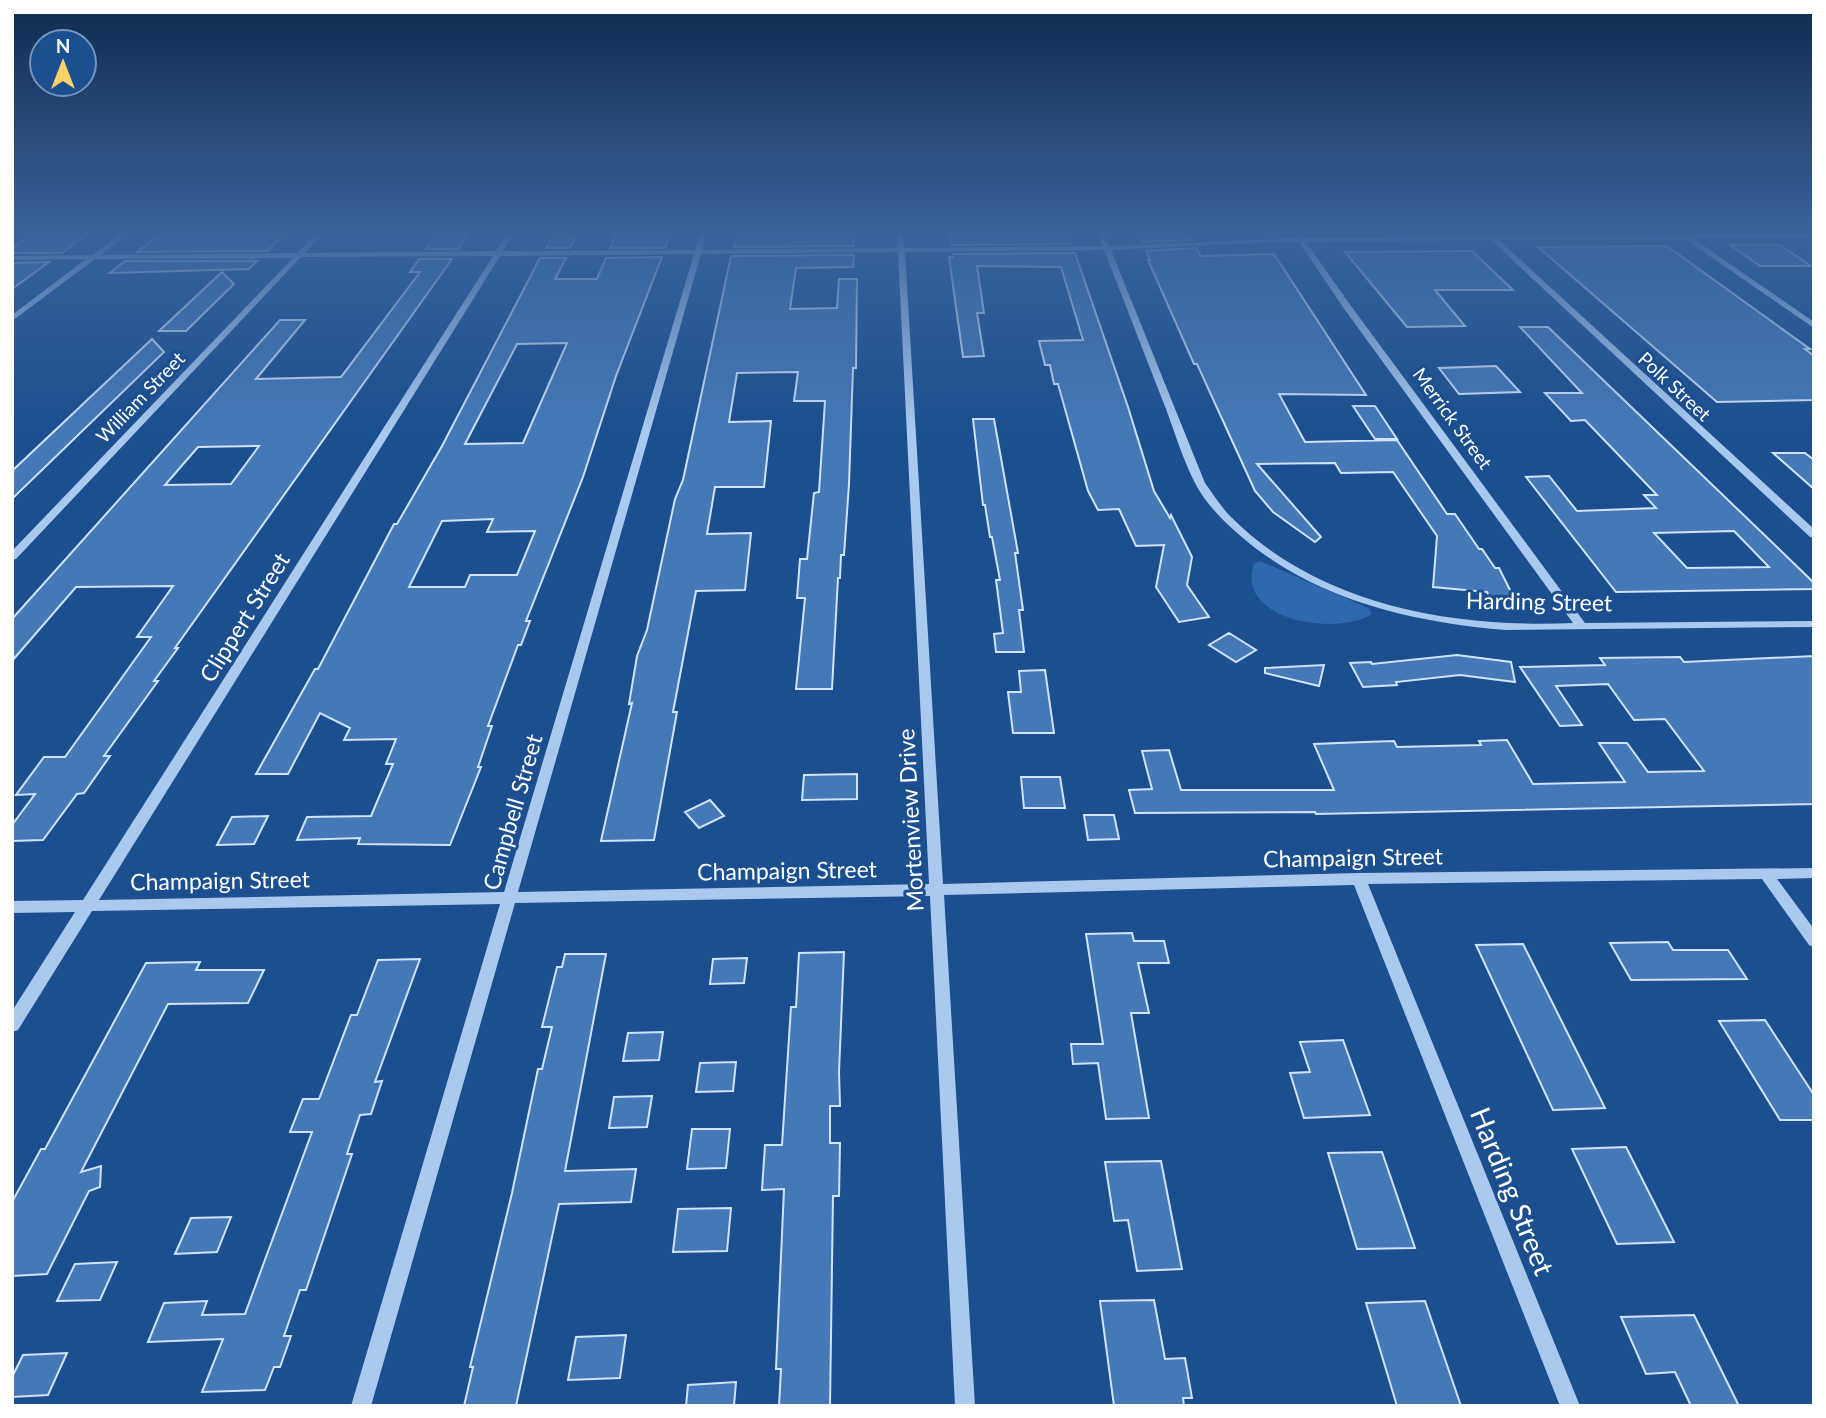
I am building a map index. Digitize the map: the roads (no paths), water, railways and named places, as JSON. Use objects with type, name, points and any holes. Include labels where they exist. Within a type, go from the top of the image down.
[{"type":"street","points":[[12,319],[41,297]]},
{"type":"street","name":"William Street","points":[[12,557],[260,297]]},
{"type":"street","name":"Clippert Street","points":[[12,1026],[470,297]]},
{"type":"street","name":"Campbell Street","points":[[361,1406],[685,297]]},
{"type":"street","name":"Mortenview Drive","points":[[904,297],[965,1406]]},
{"type":"street","name":"Harding Street","points":[[1126,297],[1200,484],[1214,506],[1249,540],[1319,581],[1403,611],[1504,627],[1814,624]]},
{"type":"street","name":"Merrick Street","points":[[1342,297],[1581,626]]},
{"type":"street","name":"Polk Street","points":[[1556,297],[1814,535]]},
{"type":"street","points":[[1773,297],[1814,326]]},
{"type":"street","name":"Champaign Street","points":[[12,907],[935,890],[1360,879],[1814,873]]},
{"type":"street","points":[[1766,874],[1814,941]]},
{"type":"street","name":"Harding Street","points":[[1360,879],[1570,1406]]}]
